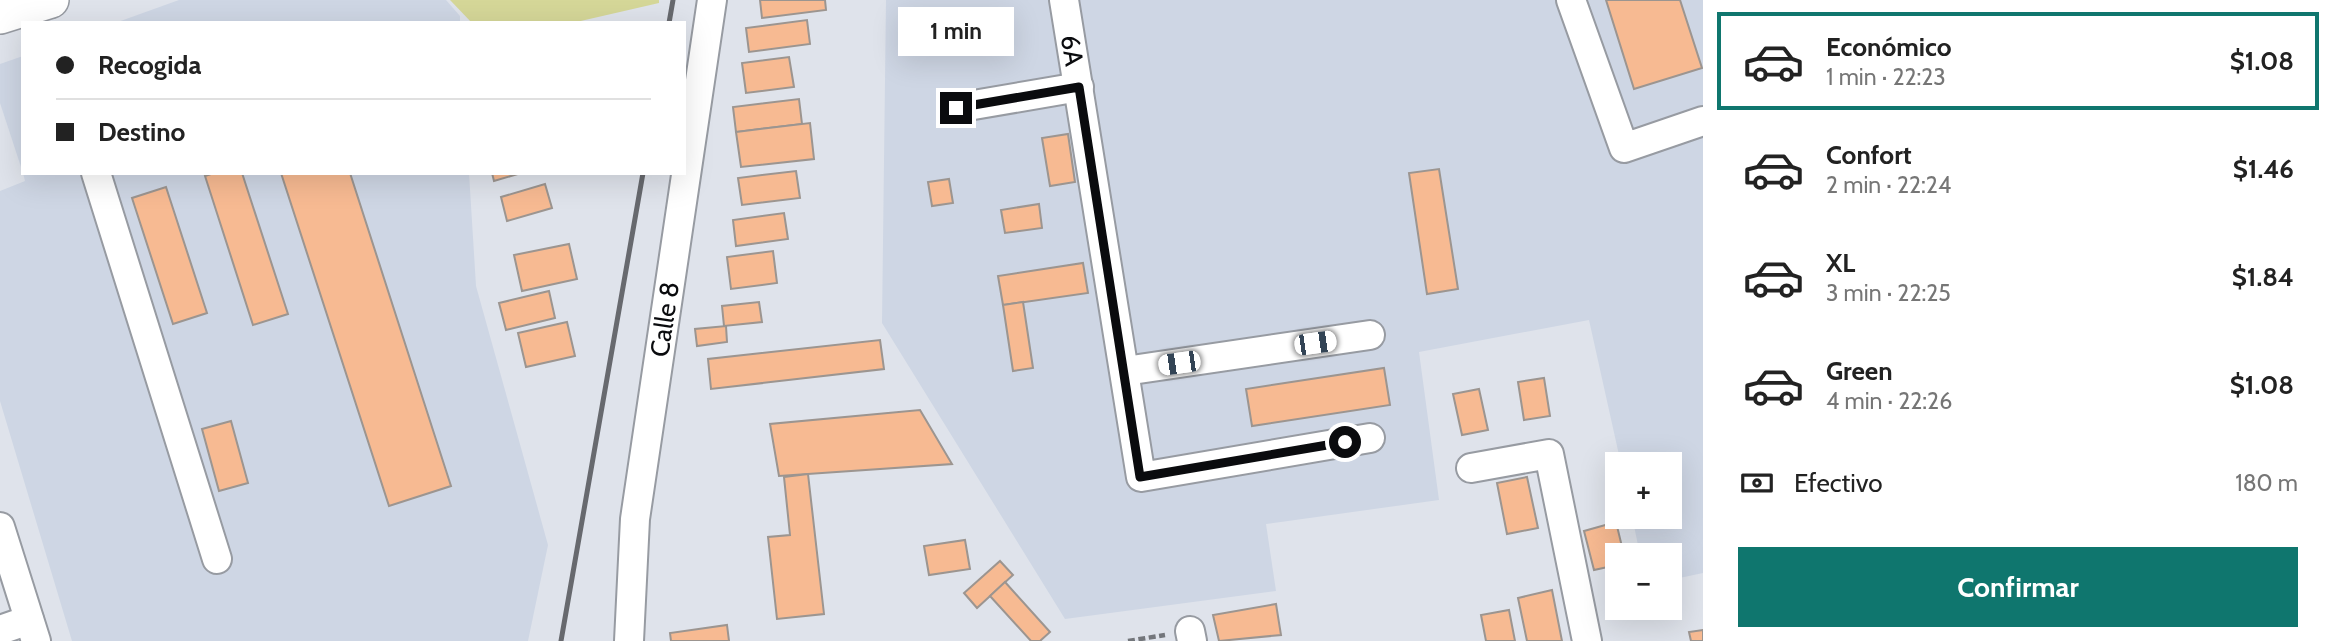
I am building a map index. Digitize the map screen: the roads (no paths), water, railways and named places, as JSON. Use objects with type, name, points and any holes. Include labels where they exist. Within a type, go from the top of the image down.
[{"type":"main road","points":[[0,16],[45,6]]},
{"type":"street","name":"Calle 8","points":[[629,641],[635,519],[712,0]]},
{"type":"street","name":"6A","points":[[1064,0],[1140,477],[1370,438]]},
{"type":"street","points":[[1571,0],[1624,148],[1703,121]]},
{"type":"street","points":[[956,108],[1079,87]]},
{"type":"street","points":[[97,175],[217,559]]},
{"type":"street","points":[[1125,370],[1370,335]]},
{"type":"street","points":[[1471,468],[1549,454],[1587,641]]},
{"type":"street","points":[[0,527],[32,630],[0,630]]},
{"type":"railway","points":[[669,21],[673,0]]},
{"type":"railway","points":[[561,641],[643,175]]}]
